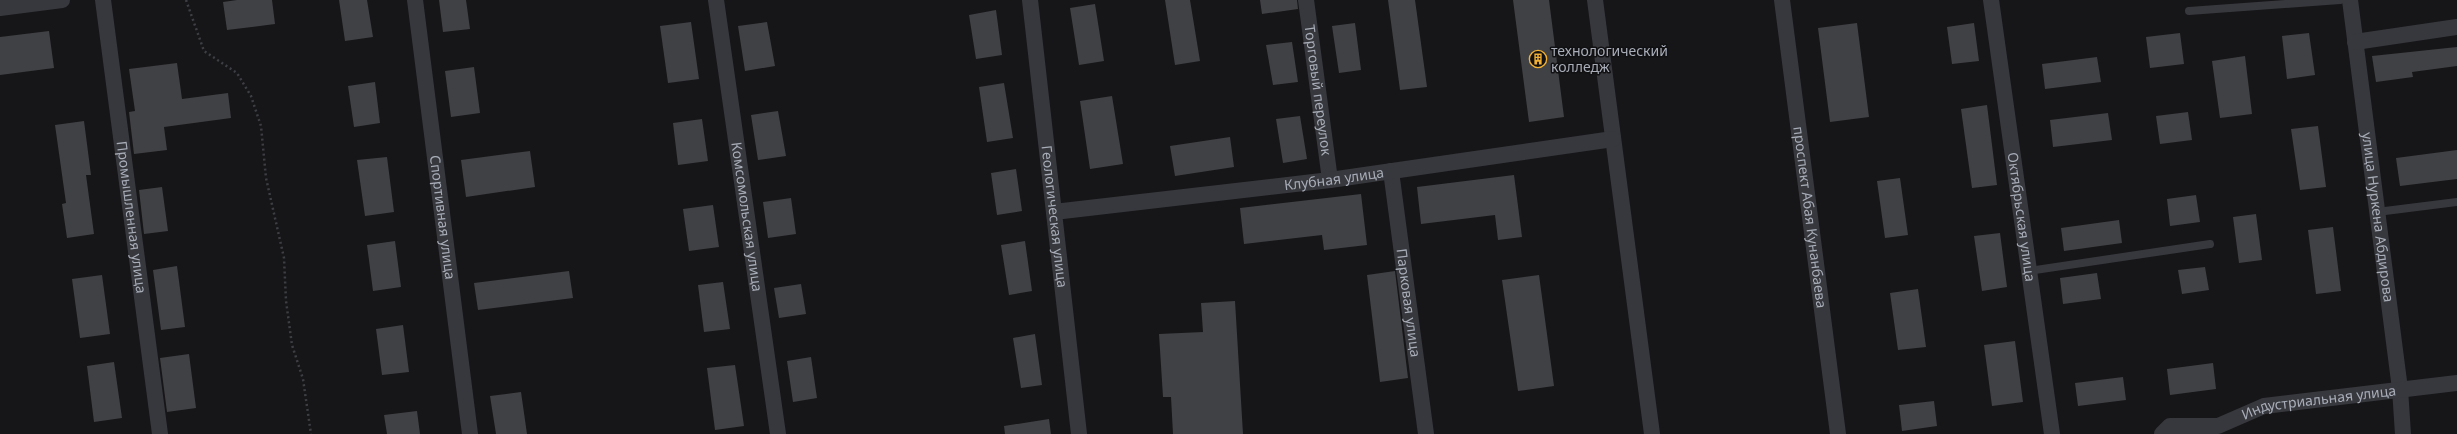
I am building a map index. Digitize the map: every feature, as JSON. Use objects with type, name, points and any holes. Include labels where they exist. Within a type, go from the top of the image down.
[{"type":"street","points":[[0,8],[62,0]]},
{"type":"street","name":"Промышленная улица","points":[[103,0],[160,434]]},
{"type":"street","name":"Спортивная улица","points":[[415,0],[470,434]]},
{"type":"street","name":"Комсомольская улица","points":[[716,0],[778,434]]},
{"type":"street","name":"Геологическая улица","points":[[1030,0],[1079,434]]},
{"type":"street","name":"Торговый переулок","points":[[1306,0],[1330,180]]},
{"type":"street","points":[[1595,0],[1652,434]]},
{"type":"street","name":"проспект Абая Кунанбаева","points":[[1782,0],[1838,434]]},
{"type":"street","name":"Октябрьская улица","points":[[1991,0],[2052,434]]},
{"type":"street","name":"улица Нуркена Абдирова","points":[[2350,0],[2400,389],[2403,434]]},
{"type":"street","points":[[2355,42],[2457,28]]},
{"type":"street","name":"Клубная улица","points":[[1054,212],[1330,180],[1613,139]]},
{"type":"street","name":"Парковая улица","points":[[1391,171],[1426,434]]},
{"type":"street","name":"Индустриальная улица","points":[[2162,434],[2170,426],[2218,426],[2264,406],[2457,383]]},
{"type":"lane","points":[[2189,11],[2340,0]]},
{"type":"lane","points":[[2377,212],[2457,202]]},
{"type":"lane","points":[[2029,271],[2210,244]]},
{"type":"path","points":[[186,0],[204,51],[237,73],[250,96],[261,126],[266,178],[284,258],[286,301],[292,344],[303,379],[311,434]]},
{"type":"building","points":[[237,0],[272,0],[275,24],[227,30],[223,2]]},
{"type":"building","points":[[339,0],[367,0],[373,37],[345,41]]},
{"type":"building","points":[[439,0],[466,0],[470,29],[443,32]]},
{"type":"building","points":[[1165,0],[1190,0],[1200,61],[1175,65]]},
{"type":"building","points":[[1260,0],[1297,0],[1298,9],[1262,14]]},
{"type":"building","points":[[1388,0],[1415,0],[1427,87],[1400,90]]},
{"type":"building","name":"технологический колледж","points":[[1513,0],[1549,0],[1564,117],[1529,122]]},
{"type":"building","points":[[1095,4],[1104,61],[1079,65],[1070,8]]},
{"type":"building","points":[[996,10],[1002,55],[976,59],[969,15]]},
{"type":"building","points":[[691,22],[699,79],[668,83],[660,26]]},
{"type":"building","points":[[767,22],[775,66],[745,71],[738,26]]},
{"type":"building","points":[[1355,23],[1361,70],[1339,73],[1332,26]]},
{"type":"building","points":[[1857,23],[1869,117],[1830,122],[1818,28]]},
{"type":"building","points":[[1974,23],[1979,61],[1952,64],[1947,27]]},
{"type":"building","points":[[49,31],[54,68],[0,75],[0,37]]},
{"type":"building","points":[[2180,33],[2184,64],[2150,68],[2146,37]]},
{"type":"building","points":[[2309,33],[2315,75],[2287,79],[2282,36]]},
{"type":"building","points":[[1292,42],[1298,82],[1273,85],[1266,45]]},
{"type":"building","points":[[2457,47],[2457,66],[2412,72],[2413,77],[2376,82],[2372,56]]},
{"type":"building","points":[[2245,56],[2252,114],[2220,118],[2212,61]]},
{"type":"building","points":[[2097,57],[2101,82],[2045,89],[2042,64]]},
{"type":"building","points":[[177,63],[182,99],[228,93],[231,118],[164,127],[167,150],[134,154],[129,112],[135,111],[129,69]]},
{"type":"building","points":[[474,67],[480,113],[451,117],[445,71]]},
{"type":"building","points":[[375,82],[380,123],[354,127],[348,86]]},
{"type":"building","points":[[1004,83],[1013,138],[987,142],[979,87]]},
{"type":"building","points":[[1112,96],[1123,164],[1090,169],[1080,101]]},
{"type":"building","points":[[1987,105],[1997,185],[1972,188],[1961,109]]},
{"type":"building","points":[[778,111],[786,156],[758,160],[751,115]]},
{"type":"building","points":[[2188,112],[2192,140],[2160,144],[2156,116]]},
{"type":"building","points":[[2108,113],[2112,140],[2053,147],[2050,120]]},
{"type":"building","points":[[1300,116],[1307,159],[1283,163],[1276,119]]},
{"type":"building","points":[[702,119],[708,161],[678,165],[673,123]]},
{"type":"building","points":[[84,121],[91,175],[86,175],[94,234],[67,238],[62,204],[66,203],[55,125]]},
{"type":"building","points":[[2318,126],[2326,187],[2300,190],[2291,129]]},
{"type":"building","points":[[1230,137],[1234,167],[1175,176],[1170,146]]},
{"type":"building","points":[[2457,150],[2457,179],[2400,186],[2396,158]]},
{"type":"building","points":[[530,151],[535,187],[466,197],[461,160]]},
{"type":"building","points":[[387,157],[394,212],[365,216],[357,160]]},
{"type":"building","points":[[1016,169],[1022,211],[997,215],[991,173]]},
{"type":"building","points":[[1514,175],[1522,237],[1498,240],[1495,215],[1421,224],[1417,187]]},
{"type":"building","points":[[1900,178],[1908,235],[1885,238],[1877,181]]},
{"type":"building","points":[[162,187],[168,231],[144,234],[139,190]]},
{"type":"building","points":[[1361,194],[1367,245],[1324,250],[1322,235],[1244,244],[1240,208]]},
{"type":"building","points":[[2196,195],[2200,222],[2170,226],[2167,199]]},
{"type":"building","points":[[791,198],[796,234],[768,238],[763,202]]},
{"type":"building","points":[[713,205],[719,247],[689,251],[683,209]]},
{"type":"building","points":[[2256,214],[2262,260],[2239,263],[2233,217]]},
{"type":"building","points":[[2119,220],[2122,243],[2064,251],[2061,228]]},
{"type":"building","points":[[2333,227],[2341,291],[2316,294],[2308,230]]},
{"type":"building","points":[[2000,233],[2007,287],[1982,291],[1974,236]]},
{"type":"building","points":[[395,241],[401,287],[373,291],[367,245]]},
{"type":"building","points":[[1025,241],[1032,291],[1009,295],[1001,245]]},
{"type":"building","points":[[177,266],[185,327],[161,330],[153,270]]},
{"type":"building","points":[[2205,267],[2209,290],[2182,294],[2178,270]]},
{"type":"building","points":[[569,271],[573,298],[478,310],[474,283]]},
{"type":"building","points":[[1395,271],[1408,378],[1380,382],[1367,275]]},
{"type":"building","points":[[2097,273],[2101,299],[2063,304],[2060,278]]},
{"type":"building","points":[[102,275],[110,334],[80,338],[72,279]]},
{"type":"building","points":[[1539,275],[1554,386],[1518,391],[1502,280]]},
{"type":"building","points":[[723,282],[730,329],[704,332],[698,285]]},
{"type":"building","points":[[801,284],[806,314],[779,318],[774,288]]},
{"type":"building","points":[[1918,289],[1926,347],[1898,350],[1890,293]]},
{"type":"building","points":[[1235,301],[1243,434],[1173,434],[1171,397],[1163,397],[1159,334],[1203,332],[1201,303]]},
{"type":"building","points":[[403,325],[409,372],[382,375],[376,329]]},
{"type":"building","points":[[1035,334],[1042,385],[1021,388],[1013,338]]},
{"type":"building","points":[[2015,341],[2023,402],[1992,406],[1984,345]]},
{"type":"building","points":[[189,354],[196,408],[167,412],[160,358]]},
{"type":"building","points":[[811,357],[817,398],[793,402],[787,361]]},
{"type":"building","points":[[114,362],[122,418],[94,422],[87,366]]},
{"type":"building","points":[[2213,363],[2216,389],[2170,395],[2167,369]]},
{"type":"building","points":[[735,365],[744,426],[715,430],[707,368]]},
{"type":"building","points":[[2123,377],[2126,400],[2078,406],[2075,383]]},
{"type":"building","points":[[521,392],[527,434],[496,434],[490,396]]},
{"type":"building","points":[[1934,401],[1937,426],[1902,431],[1899,405]]},
{"type":"building","points":[[417,411],[420,434],[387,434],[384,415]]},
{"type":"building","points":[[1049,419],[1051,434],[1005,434],[1004,426]]},
{"type":"place","name":"технологический колледж","points":[[1538,59]]}]
